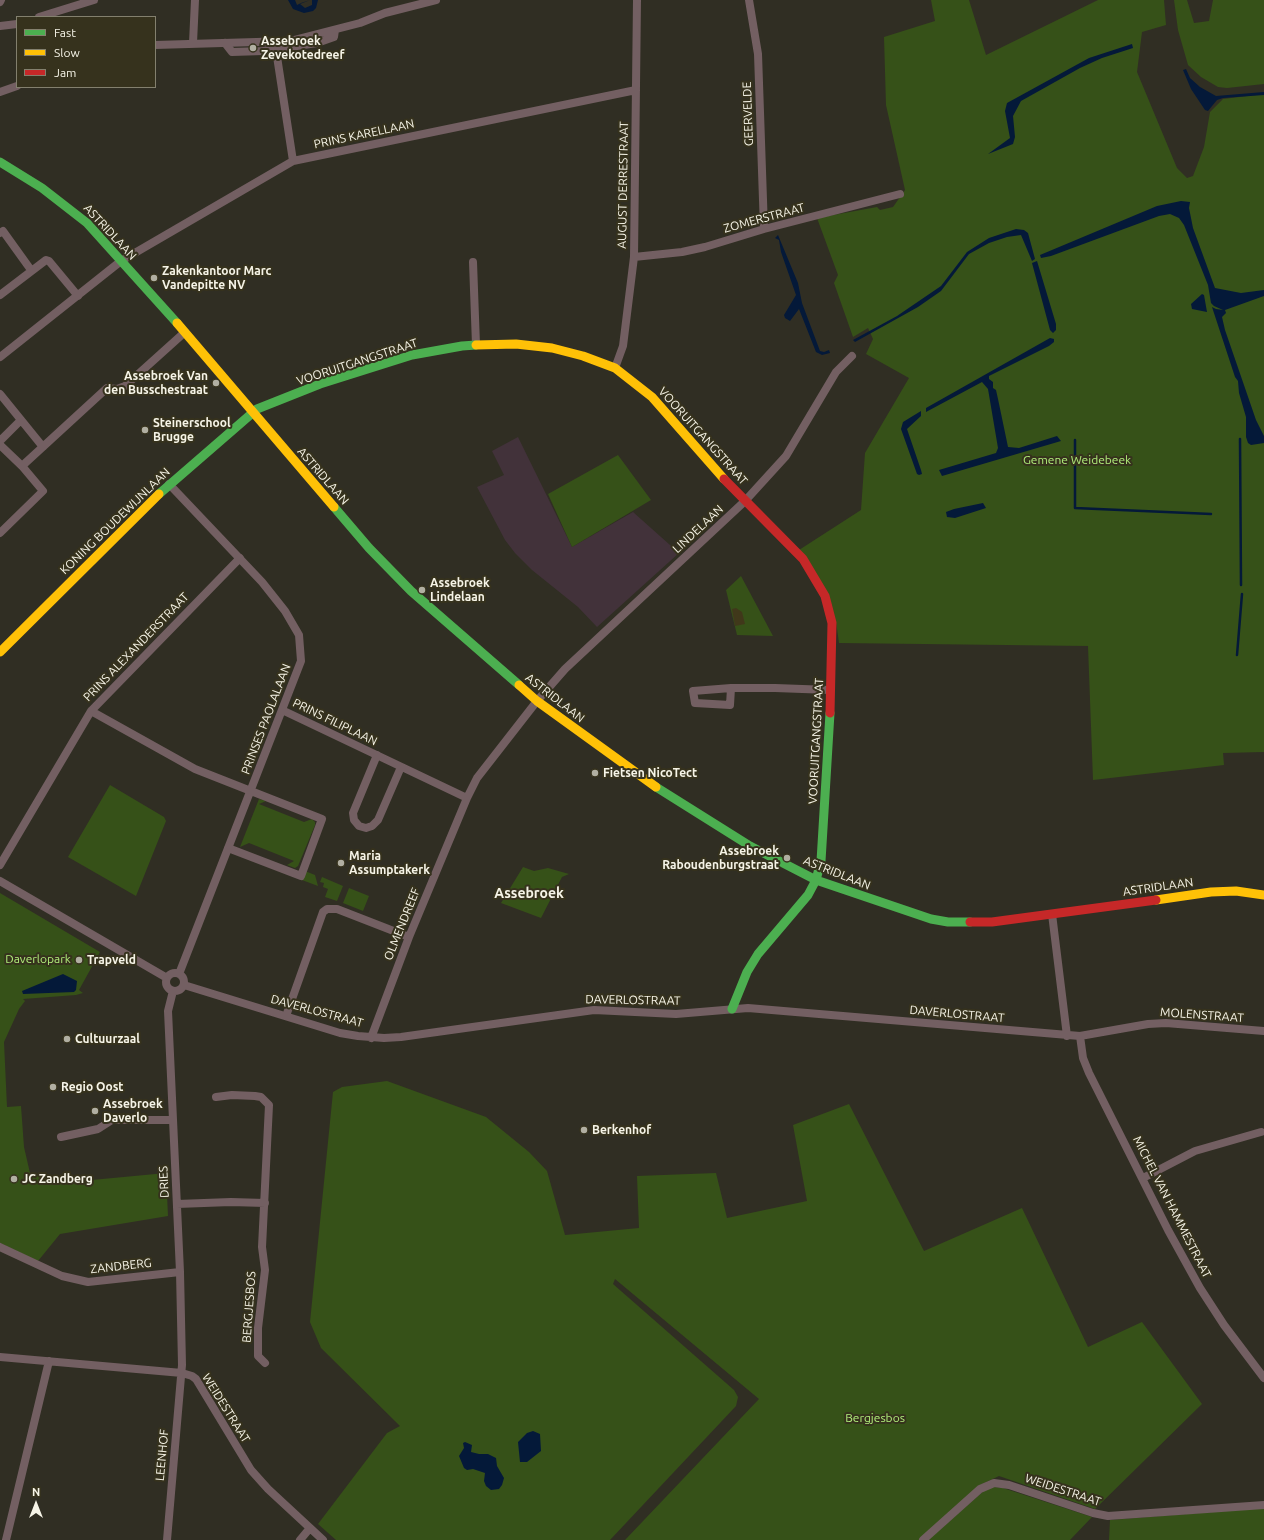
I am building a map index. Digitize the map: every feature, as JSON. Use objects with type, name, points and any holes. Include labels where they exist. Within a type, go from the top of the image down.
[{"type":"main road","name":"ASTRIDLAAN","points":[[0,162],[36,184],[67,206],[87,223],[185,332],[374,553],[411,591],[537,701],[655,787],[704,819],[750,846],[816,880],[931,919],[948,922],[992,922],[1211,892],[1236,891],[1264,895]]},
{"type":"main road","name":"VOORUITGANGSTRAAT","points":[[252,412],[320,384],[386,362],[447,348],[476,345],[516,344],[552,348],[585,356],[615,368],[652,397],[745,500],[803,559],[825,596],[832,623],[833,638],[822,852],[816,880],[808,895],[758,954],[747,972],[732,1009]]},
{"type":"main road","name":"KONING BOUDEWIJNLAAN","points":[[0,652],[169,484],[252,412]]},
{"type":"street","points":[[42,16],[94,0]]},
{"type":"street","points":[[193,43],[195,0]]},
{"type":"street","points":[[156,45],[225,43],[276,46],[360,23],[385,13],[436,0]]},
{"type":"street","name":"AUGUST DERRESTRAAT","points":[[615,368],[623,346],[634,257],[637,0]]},
{"type":"street","name":"GEERVELDE","points":[[749,0],[758,54],[764,229]]},
{"type":"street","points":[[0,26],[16,24]]},
{"type":"street","points":[[276,46],[293,160]]},
{"type":"street","points":[[0,92],[16,86]]},
{"type":"street","name":"PRINS KARELLAAN","points":[[0,357],[121,261],[293,160],[636,90]]},
{"type":"street","name":"ZOMERSTRAAT","points":[[634,257],[682,252],[900,194]]},
{"type":"street","points":[[0,233],[3,231],[31,270]]},
{"type":"street","points":[[0,295],[31,270],[42,262],[48,260],[78,296]]},
{"type":"street","points":[[473,262],[476,345]]},
{"type":"street","points":[[22,466],[107,388],[116,389],[125,386],[185,332]]},
{"type":"street","name":"LINDELAAN","points":[[537,701],[565,669],[745,500],[786,456],[836,372],[852,356]]},
{"type":"street","points":[[0,394],[43,447]]},
{"type":"street","points":[[0,441],[21,420]]},
{"type":"street","points":[[0,445],[22,466],[43,491],[0,533]]},
{"type":"street","name":"PRINSES PAOLALAAN","points":[[169,484],[262,582],[285,611],[299,635],[301,661],[179,974]]},
{"type":"street","name":"PRINS ALEXANDERSTRAAT","points":[[0,865],[91,711],[240,558]]},
{"type":"street","points":[[730,688],[730,705],[695,703],[693,691],[730,688],[830,690]]},
{"type":"street","name":"OLMENDREEF","points":[[371,1038],[409,937],[467,798],[477,778],[537,701]]},
{"type":"street","name":"PRINS FILIPLAAN","points":[[282,710],[467,798]]},
{"type":"street","points":[[91,711],[195,769],[322,819],[300,876],[228,848]]},
{"type":"street","name":"PRINS FILIPLAAN","points":[[377,755],[353,813],[354,820],[359,826],[366,828],[372,826],[378,820],[401,767]]},
{"type":"street","points":[[0,881],[167,978]]},
{"type":"street","points":[[286,1016],[323,912],[327,909],[338,909],[409,937]]},
{"type":"street","points":[[1052,914],[1067,1036]]},
{"type":"street","points":[[174,973],[179,974],[184,979],[184,985],[179,990],[173,991],[166,984],[167,978],[174,973]]},
{"type":"street","name":"DAVERLOSTRAAT","points":[[184,985],[340,1033],[371,1038],[401,1037],[594,1010],[676,1014],[732,1009],[771,1010],[1067,1036]]},
{"type":"street","name":"DRIES","points":[[173,991],[168,1011],[180,1272],[182,1373]]},
{"type":"street","name":"MOLENSTRAAT","points":[[1067,1036],[1080,1036],[1148,1024],[1166,1023],[1264,1031]]},
{"type":"street","name":"MICHEL VAN HAMMESTRAAT","points":[[1080,1036],[1083,1058],[1089,1073],[1168,1230],[1200,1288],[1224,1325],[1264,1378]]},
{"type":"street","name":"BERGJESBOS","points":[[216,1097],[232,1095],[262,1097],[269,1105],[262,1248],[265,1270],[258,1328],[258,1356],[265,1363]]},
{"type":"street","points":[[60,1136],[98,1129],[112,1120],[173,1120]]},
{"type":"street","points":[[1143,1178],[1195,1152],[1261,1132]]},
{"type":"street","points":[[177,1204],[231,1202],[265,1203]]},
{"type":"street","name":"ZANDBERG","points":[[0,1247],[62,1276],[82,1282],[105,1281],[180,1272]]},
{"type":"street","name":"WEIDESTRAAT","points":[[0,1356],[182,1373],[192,1376],[196,1379],[251,1470],[323,1540]]},
{"type":"street","points":[[6,1540],[49,1361]]},
{"type":"street","name":"LEENHOF","points":[[167,1540],[182,1373]]},
{"type":"street","name":"WEIDESTRAAT","points":[[924,1540],[980,1489],[994,1483],[1009,1485],[1093,1513],[1108,1516],[1264,1505]]},
{"type":"street","points":[[300,1540],[310,1528]]},
{"type":"shaded area","points":[[518,437],[572,547],[633,512],[679,553],[597,627],[578,607],[532,570],[515,553],[505,540],[477,487],[504,475],[492,451]]},
{"type":"green space","name":"Gemene Weidebeek","points":[[931,0],[969,0],[986,55],[1098,0],[1164,0],[1166,25],[1142,32],[1137,72],[1177,168],[1187,178],[1193,176],[1204,147],[1210,112],[1223,99],[1264,94],[1264,752],[1223,753],[1224,765],[1093,780],[1088,646],[839,643],[836,622],[799,550],[861,510],[865,453],[909,378],[866,354],[873,339],[868,328],[853,337],[834,283],[838,275],[817,218],[877,207],[880,210],[893,207],[905,190],[886,105],[884,37],[935,21]]},
{"type":"green space","points":[[1174,0],[1187,0],[1194,23],[1209,21],[1213,0],[1264,0],[1264,84],[1227,88],[1218,87],[1201,77],[1188,65],[1178,30]]},
{"type":"green space","points":[[618,455],[651,500],[572,547],[548,494]]},
{"type":"green space","points":[[741,576],[773,636],[737,635],[726,590]]},
{"type":"green space","points":[[110,785],[164,817],[166,821],[136,896],[68,857]]},
{"type":"green space","points":[[259,799],[266,801],[259,804],[304,822],[312,819],[315,822],[298,866],[295,868],[287,865],[294,861],[249,843],[240,847]]},
{"type":"green space","points":[[523,867],[534,871],[548,868],[569,874],[562,877],[541,918],[501,903]]},
{"type":"green space","points":[[305,871],[315,875],[318,886],[302,880]]},
{"type":"green space","points":[[322,877],[343,886],[337,901],[325,897],[328,889],[323,887],[324,883],[320,882]]},
{"type":"green space","points":[[349,888],[369,896],[363,911],[343,903]]},
{"type":"green space","name":"Daverlopark","points":[[0,893],[100,952],[79,990],[83,993],[76,995],[23,999],[25,1001],[19,1009],[4,1042],[7,1107],[21,1106],[24,1147],[30,1173],[60,1183],[166,1173],[168,1216],[60,1234],[38,1261],[0,1243]]},
{"type":"green space","name":"Bergjesbos","points":[[387,1081],[486,1117],[529,1152],[547,1171],[565,1235],[639,1228],[637,1176],[716,1173],[727,1218],[807,1201],[793,1125],[849,1104],[924,1251],[1022,1208],[1088,1347],[1142,1322],[1202,1404],[1095,1509],[999,1476],[978,1486],[926,1540],[625,1540],[759,1399],[615,1279],[613,1284],[734,1390],[738,1397],[736,1406],[610,1540],[336,1540],[318,1524],[387,1433],[400,1426],[321,1348],[310,1322],[333,1092],[342,1087]]},
{"type":"green space","points":[[994,1487],[1003,1488],[1092,1517],[1070,1540],[928,1540],[986,1489]]},
{"type":"green space","points":[[1264,1508],[1264,1540],[1109,1540],[1110,1520]]},
{"type":"sand","points":[[736,608],[742,612],[745,624],[735,626],[732,609]]},
{"type":"water","points":[[288,0],[295,0],[297,5],[310,0],[300,4],[305,8],[312,5],[312,0],[318,0],[316,8],[313,11],[304,13],[293,9]]},
{"type":"water","points":[[1132,44],[1133,48],[1102,58],[1080,68],[1021,101],[1013,116],[1015,137],[1013,144],[988,154],[1010,138],[1005,111],[1007,103],[1089,58]]},
{"type":"water","points":[[1186,69],[1190,78],[1200,87],[1216,96],[1264,92],[1264,95],[1223,98],[1217,100],[1208,111],[1205,110],[1191,89],[1183,70]]},
{"type":"water","points":[[1181,201],[1190,202],[1189,208],[1193,228],[1215,288],[1241,293],[1264,290],[1264,296],[1225,310],[1226,313],[1222,317],[1225,330],[1256,420],[1264,436],[1264,443],[1251,445],[1248,443],[1246,437],[1246,417],[1239,393],[1238,381],[1235,377],[1212,307],[1223,310],[1211,303],[1208,285],[1184,225],[1179,218],[1170,214],[1159,216],[1051,256],[1041,258],[1040,255],[1157,206]]},
{"type":"water","points":[[1016,229],[1024,230],[1028,233],[1035,259],[1032,261],[1021,235],[1007,237],[989,243],[969,254],[941,291],[918,307],[855,342],[853,340],[897,316],[941,286],[967,252],[989,238]]},
{"type":"water","points":[[778,235],[798,283],[802,303],[820,351],[824,352],[829,350],[830,353],[822,355],[816,352],[799,309],[790,321],[785,318],[784,315],[796,295],[781,252],[779,240],[775,238]]},
{"type":"water","points":[[1037,261],[1056,324],[1056,330],[1053,333],[1050,330],[1032,263]]},
{"type":"water","points":[[1202,294],[1204,295],[1207,312],[1192,309],[1191,304]]},
{"type":"water","points":[[1050,338],[1054,339],[1054,342],[1049,346],[989,376],[989,379],[993,382],[993,388],[996,390],[1008,447],[1019,448],[1057,436],[1061,441],[942,476],[939,470],[996,453],[998,448],[988,389],[982,382],[926,412],[926,408]]},
{"type":"water","points":[[921,411],[921,416],[907,429],[921,470],[922,474],[919,475],[917,474],[901,429],[903,422]]},
{"type":"water","points":[[983,503],[986,508],[955,518],[947,517],[946,512]]},
{"type":"water","points":[[63,974],[77,981],[76,990],[74,992],[23,994],[22,991]]},
{"type":"water","points":[[533,1431],[540,1434],[541,1451],[527,1462],[520,1462],[518,1442],[527,1433]]},
{"type":"water","points":[[465,1442],[472,1445],[471,1452],[488,1454],[496,1458],[497,1466],[504,1478],[499,1489],[491,1490],[486,1486],[484,1481],[485,1473],[473,1469],[467,1470],[464,1468],[459,1456],[464,1448],[463,1443]]},
{"type":"waterway","points":[[1240,439],[1241,585]]},
{"type":"waterway","points":[[1075,440],[1075,508],[1211,514]]},
{"type":"waterway","points":[[1237,655],[1242,594]]},
{"type":"traffic: fast","points":[[0,162],[42,188],[87,223],[177,323]]},
{"type":"traffic: fast","points":[[159,494],[257,409],[320,384],[412,355],[476,345]]},
{"type":"traffic: fast","points":[[334,507],[369,548],[411,591],[519,685]]},
{"type":"traffic: fast","points":[[732,1009],[747,972],[758,954],[808,895],[816,880],[821,861],[830,713]]},
{"type":"traffic: fast","points":[[656,787],[750,846],[816,880],[931,919],[948,922],[970,922]]},
{"type":"traffic: slow","points":[[177,323],[334,507]]},
{"type":"traffic: slow","points":[[476,345],[516,344],[552,348],[583,356],[615,368],[652,397],[724,479]]},
{"type":"traffic: slow","points":[[0,652],[159,494]]},
{"type":"traffic: slow","points":[[519,685],[537,701],[656,787]]},
{"type":"traffic: slow","points":[[1156,900],[1211,892],[1236,891],[1264,895]]},
{"type":"traffic: jam","points":[[724,479],[803,559],[825,596],[832,623],[830,713]]},
{"type":"traffic: jam","points":[[970,922],[992,922],[1156,900]]},
{"type":"place","name":"Assebroek Zevekotedreef","points":[[253,48]]},
{"type":"place","name":"Zakenkantoor Marc Vandepitte NV","points":[[154,278]]},
{"type":"place","name":"Assebroek Van den Busschestraat","points":[[216,383]]},
{"type":"place","name":"Steinerschool Brugge","points":[[145,430]]},
{"type":"place","name":"Assebroek Lindelaan","points":[[422,590]]},
{"type":"place","name":"Fietsen NicoTect","points":[[595,773]]},
{"type":"place","name":"Assebroek Raboudenburgstraat","points":[[787,858]]},
{"type":"place","name":"Maria Assumptakerk","points":[[341,863]]},
{"type":"place","name":"Trapveld","points":[[79,960]]},
{"type":"place","name":"Cultuurzaal","points":[[67,1039]]},
{"type":"place","name":"Regio Oost","points":[[53,1087]]},
{"type":"place","name":"Assebroek Daverlo","points":[[95,1111]]},
{"type":"place","name":"Berkenhof","points":[[584,1130]]},
{"type":"place","name":"JC Zandberg","points":[[14,1179]]},
{"type":"district","name":"Assebroek","points":[[529,893]]}]
